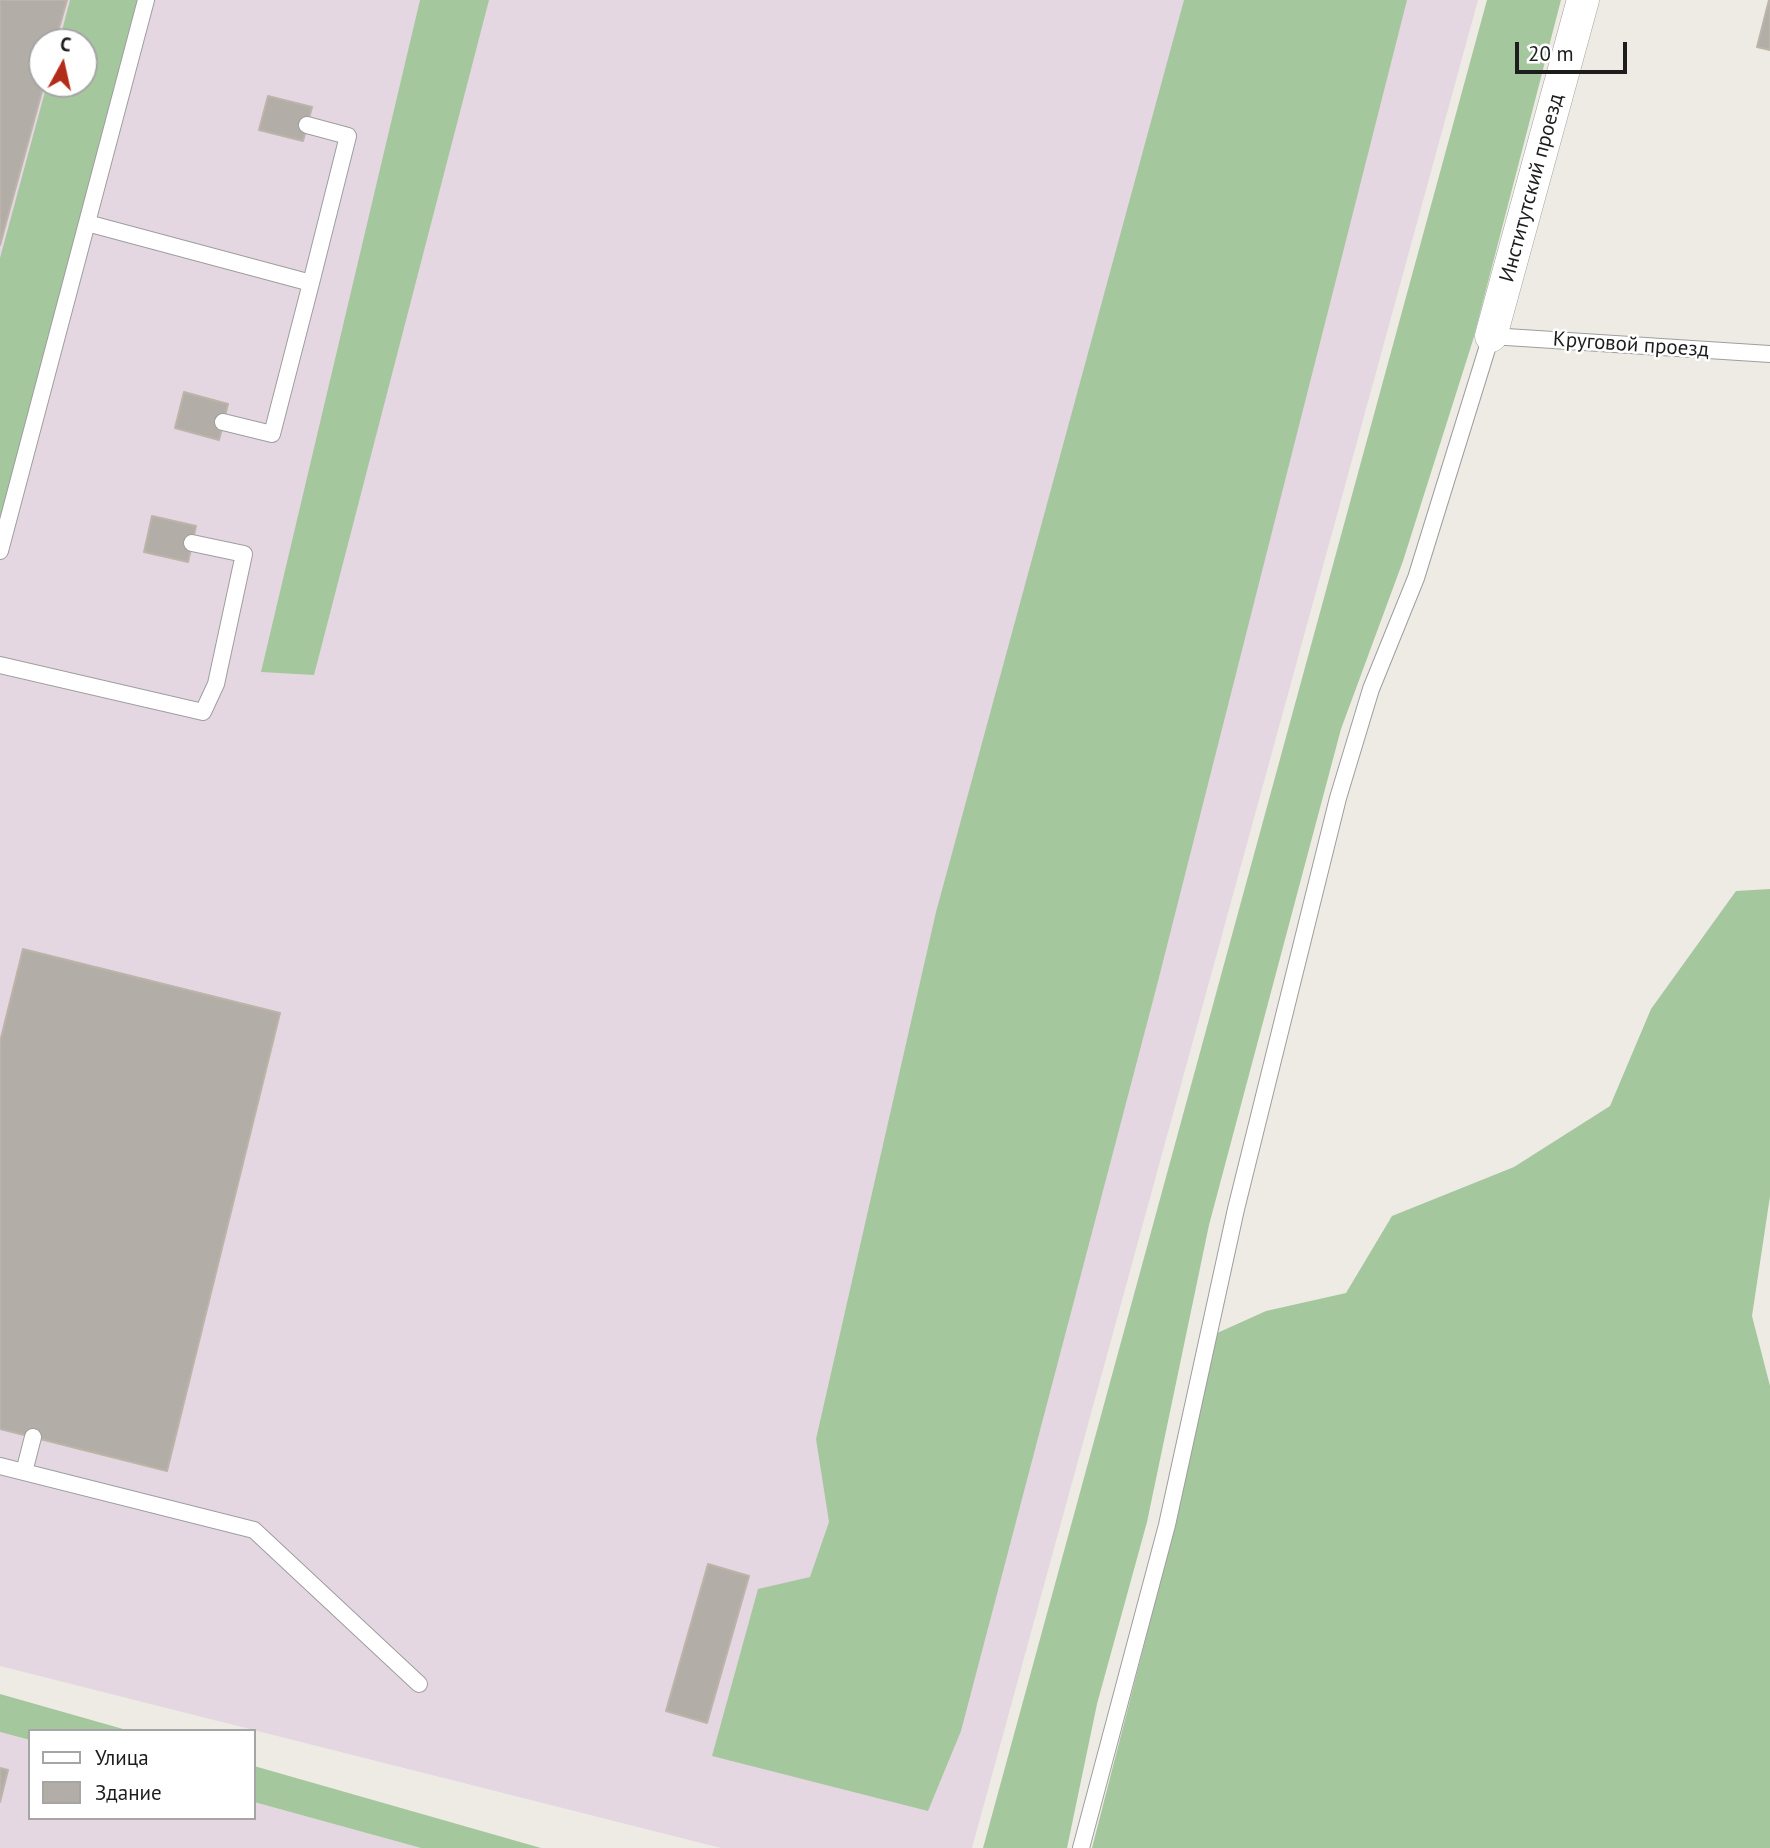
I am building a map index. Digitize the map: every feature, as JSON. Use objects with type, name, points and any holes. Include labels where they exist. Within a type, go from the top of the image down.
[{"type":"street","name":"Институтский проезд","points":[[1491,336],[1583,0]]},
{"type":"lane","points":[[0,551],[146,0]]},
{"type":"lane","points":[[223,422],[272,434],[348,136],[307,125]]},
{"type":"lane","points":[[88,223],[311,283]]},
{"type":"lane","points":[[1081,1848],[1167,1525],[1236,1209],[1338,798],[1371,689],[1416,578],[1491,336]]},
{"type":"lane","name":"Круговой проезд","points":[[1491,336],[1770,354]]},
{"type":"lane","points":[[0,665],[204,712],[216,684],[244,554],[192,543]]},
{"type":"lane","points":[[24,1472],[33,1437]]},
{"type":"lane","points":[[0,1466],[254,1530],[419,1684]]},
{"type":"shaded area","points":[[0,0],[1478,0],[972,1848],[721,1848],[0,1666]]},
{"type":"shaded area","points":[[0,1732],[28,1739],[28,1820],[256,1820],[256,1803],[421,1848],[0,1848]]},
{"type":"green space","points":[[70,0],[144,0],[0,540],[0,258],[43,98],[98,98],[98,28],[63,28]]},
{"type":"green space","points":[[420,0],[489,0],[314,675],[261,672]]},
{"type":"green space","points":[[1184,0],[1407,0],[1156,989],[961,1731],[928,1811],[712,1756],[758,1589],[810,1577],[829,1522],[816,1439],[936,912]]},
{"type":"green space","points":[[1487,0],[1561,0],[1473,340],[1403,561],[1341,729],[1209,1225],[1147,1522],[1097,1704],[1067,1848],[983,1848]]},
{"type":"green space","points":[[1770,889],[1770,1196],[1752,1316],[1770,1386],[1770,1848],[1092,1848],[1175,1525],[1215,1334],[1266,1311],[1346,1293],[1392,1216],[1514,1167],[1610,1106],[1651,1009],[1736,891]]},
{"type":"green space","points":[[0,1694],[123,1729],[28,1729],[28,1739],[0,1732]]},
{"type":"green space","points":[[256,1767],[541,1848],[421,1848],[256,1803]]},
{"type":"building","points":[[0,0],[67,0],[59,28],[28,28],[28,98],[40,98],[0,245]]},
{"type":"building","points":[[1770,0],[1770,50],[1757,47]]},
{"type":"building","points":[[268,96],[312,107],[303,141],[259,130]]},
{"type":"building","points":[[184,392],[228,404],[219,440],[175,428]]},
{"type":"building","points":[[152,516],[196,526],[188,562],[144,552]]},
{"type":"building","points":[[23,949],[280,1013],[167,1471],[0,1429],[0,1042]]},
{"type":"building","points":[[708,1564],[749,1576],[707,1723],[666,1711]]},
{"type":"building","points":[[0,1768],[8,1770],[0,1802]]}]
